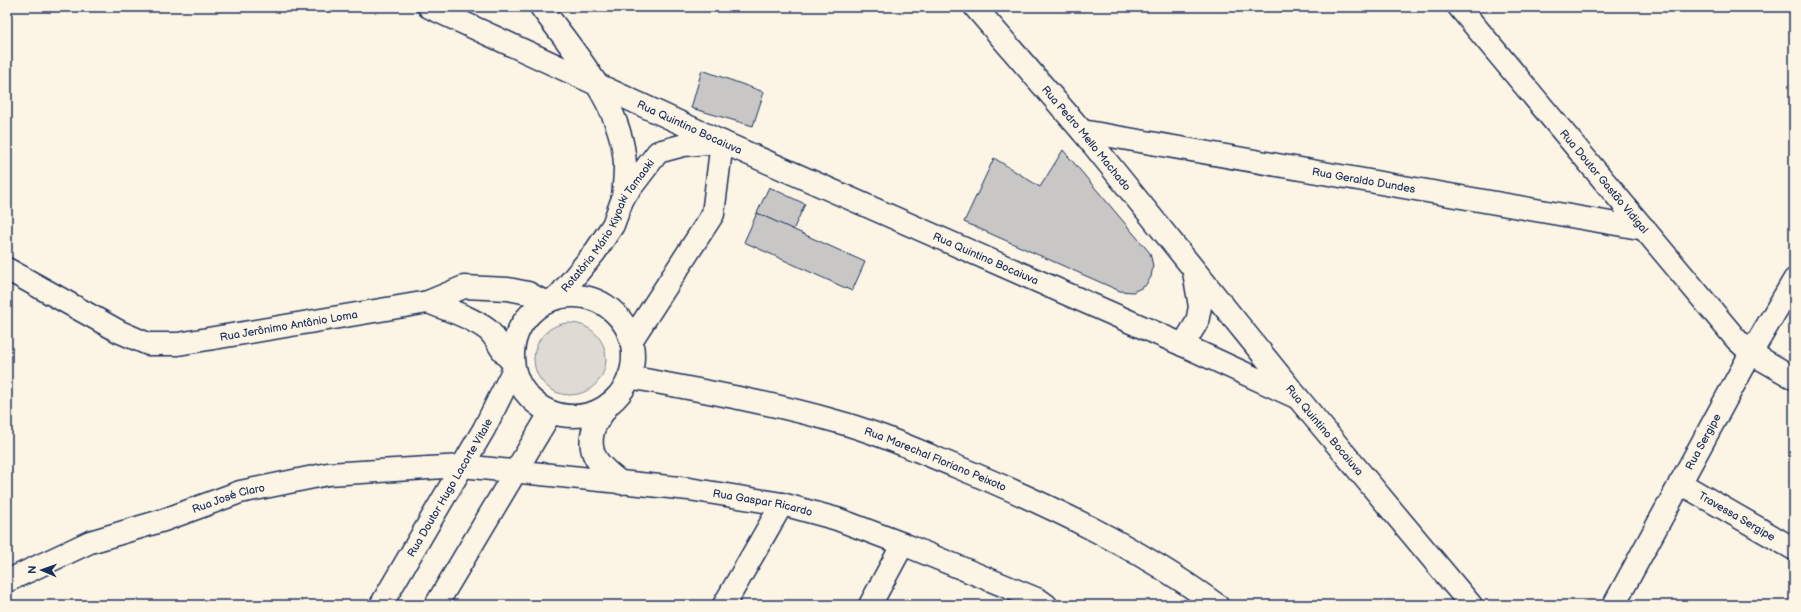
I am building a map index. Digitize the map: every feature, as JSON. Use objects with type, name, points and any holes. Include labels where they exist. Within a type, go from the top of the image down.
[{"type":"street","name":"Rua Quintino Bocaiuva","points":[[428,7],[722,142],[1183,345],[1298,398],[1471,605]]},
{"type":"street","points":[[541,7],[599,85],[620,136],[625,164],[623,198]]},
{"type":"street","name":"Rua Pedro Mello Machado","points":[[975,7],[1082,131],[1298,398]]},
{"type":"street","name":"Rua Doutor Gastão Vidigal","points":[[1459,7],[1736,339],[1752,353],[1794,378]]},
{"type":"street","name":"Rua Geraldo Dundes","points":[[1082,131],[1645,229]]},
{"type":"street","points":[[631,341],[713,214],[722,142]]},
{"type":"street","name":"Rotatória Mário Kiyoaki Tamaoki","points":[[551,300],[595,252],[613,225],[623,198],[658,152],[684,145],[722,142]]},
{"type":"street","name":"Rua Jerônimo Antônio Loma","points":[[7,269],[120,332],[148,344],[178,344],[428,302],[464,287],[508,289],[528,292],[551,300]]},
{"type":"street","name":"Rua Pedro Mello Machado","points":[[1183,345],[1197,322],[1200,307],[1194,271]]},
{"type":"street","name":"Rua Sergipe","points":[[1614,605],[1752,353],[1794,280]]},
{"type":"street","points":[[609,404],[591,414],[571,417],[551,412],[534,402],[521,387],[514,365],[516,338],[527,317],[551,300],[581,296],[603,304],[621,320],[631,341],[629,377],[621,392],[609,404],[593,431],[592,452],[602,468],[621,483]]},
{"type":"street","points":[[428,302],[459,313],[489,331],[505,356],[514,365]]},
{"type":"street","name":"Rua Doutor Hugo Lacorte Vitale","points":[[381,605],[484,429],[514,365]]},
{"type":"street","name":"Rua Marechal Floriano Peixoto","points":[[629,377],[773,406],[830,420],[912,449],[1025,495],[1104,534],[1163,568],[1217,605]]},
{"type":"street","points":[[436,605],[551,412]]},
{"type":"street","name":"Rua Gaspar Ricardo","points":[[462,466],[689,489],[782,504],[837,519],[903,544],[1041,603]]},
{"type":"street","name":"Rua José Claro","points":[[7,581],[90,542],[164,520],[240,492],[328,474],[462,466]]},
{"type":"street","name":"Travessa Sergipe","points":[[1680,483],[1794,549]]},
{"type":"street","points":[[724,605],[782,504]]},
{"type":"street","points":[[870,605],[903,544]]},
{"type":"shaded area","points":[[563,323],[577,323],[584,325],[596,333],[604,345],[606,359],[604,373],[596,385],[584,393],[577,395],[563,395],[556,393],[544,385],[536,373],[534,366],[534,352],[536,345],[544,333],[556,325]]},
{"type":"building","points":[[702,70],[764,92],[753,126],[691,108]]},
{"type":"building","points":[[1063,150],[1150,253],[1153,266],[1151,277],[1145,286],[1133,292],[1120,291],[964,222],[994,158],[1040,187]]},
{"type":"building","points":[[769,187],[805,204],[793,230],[757,213]]},
{"type":"building","points":[[757,213],[865,262],[852,291],[744,242]]}]
